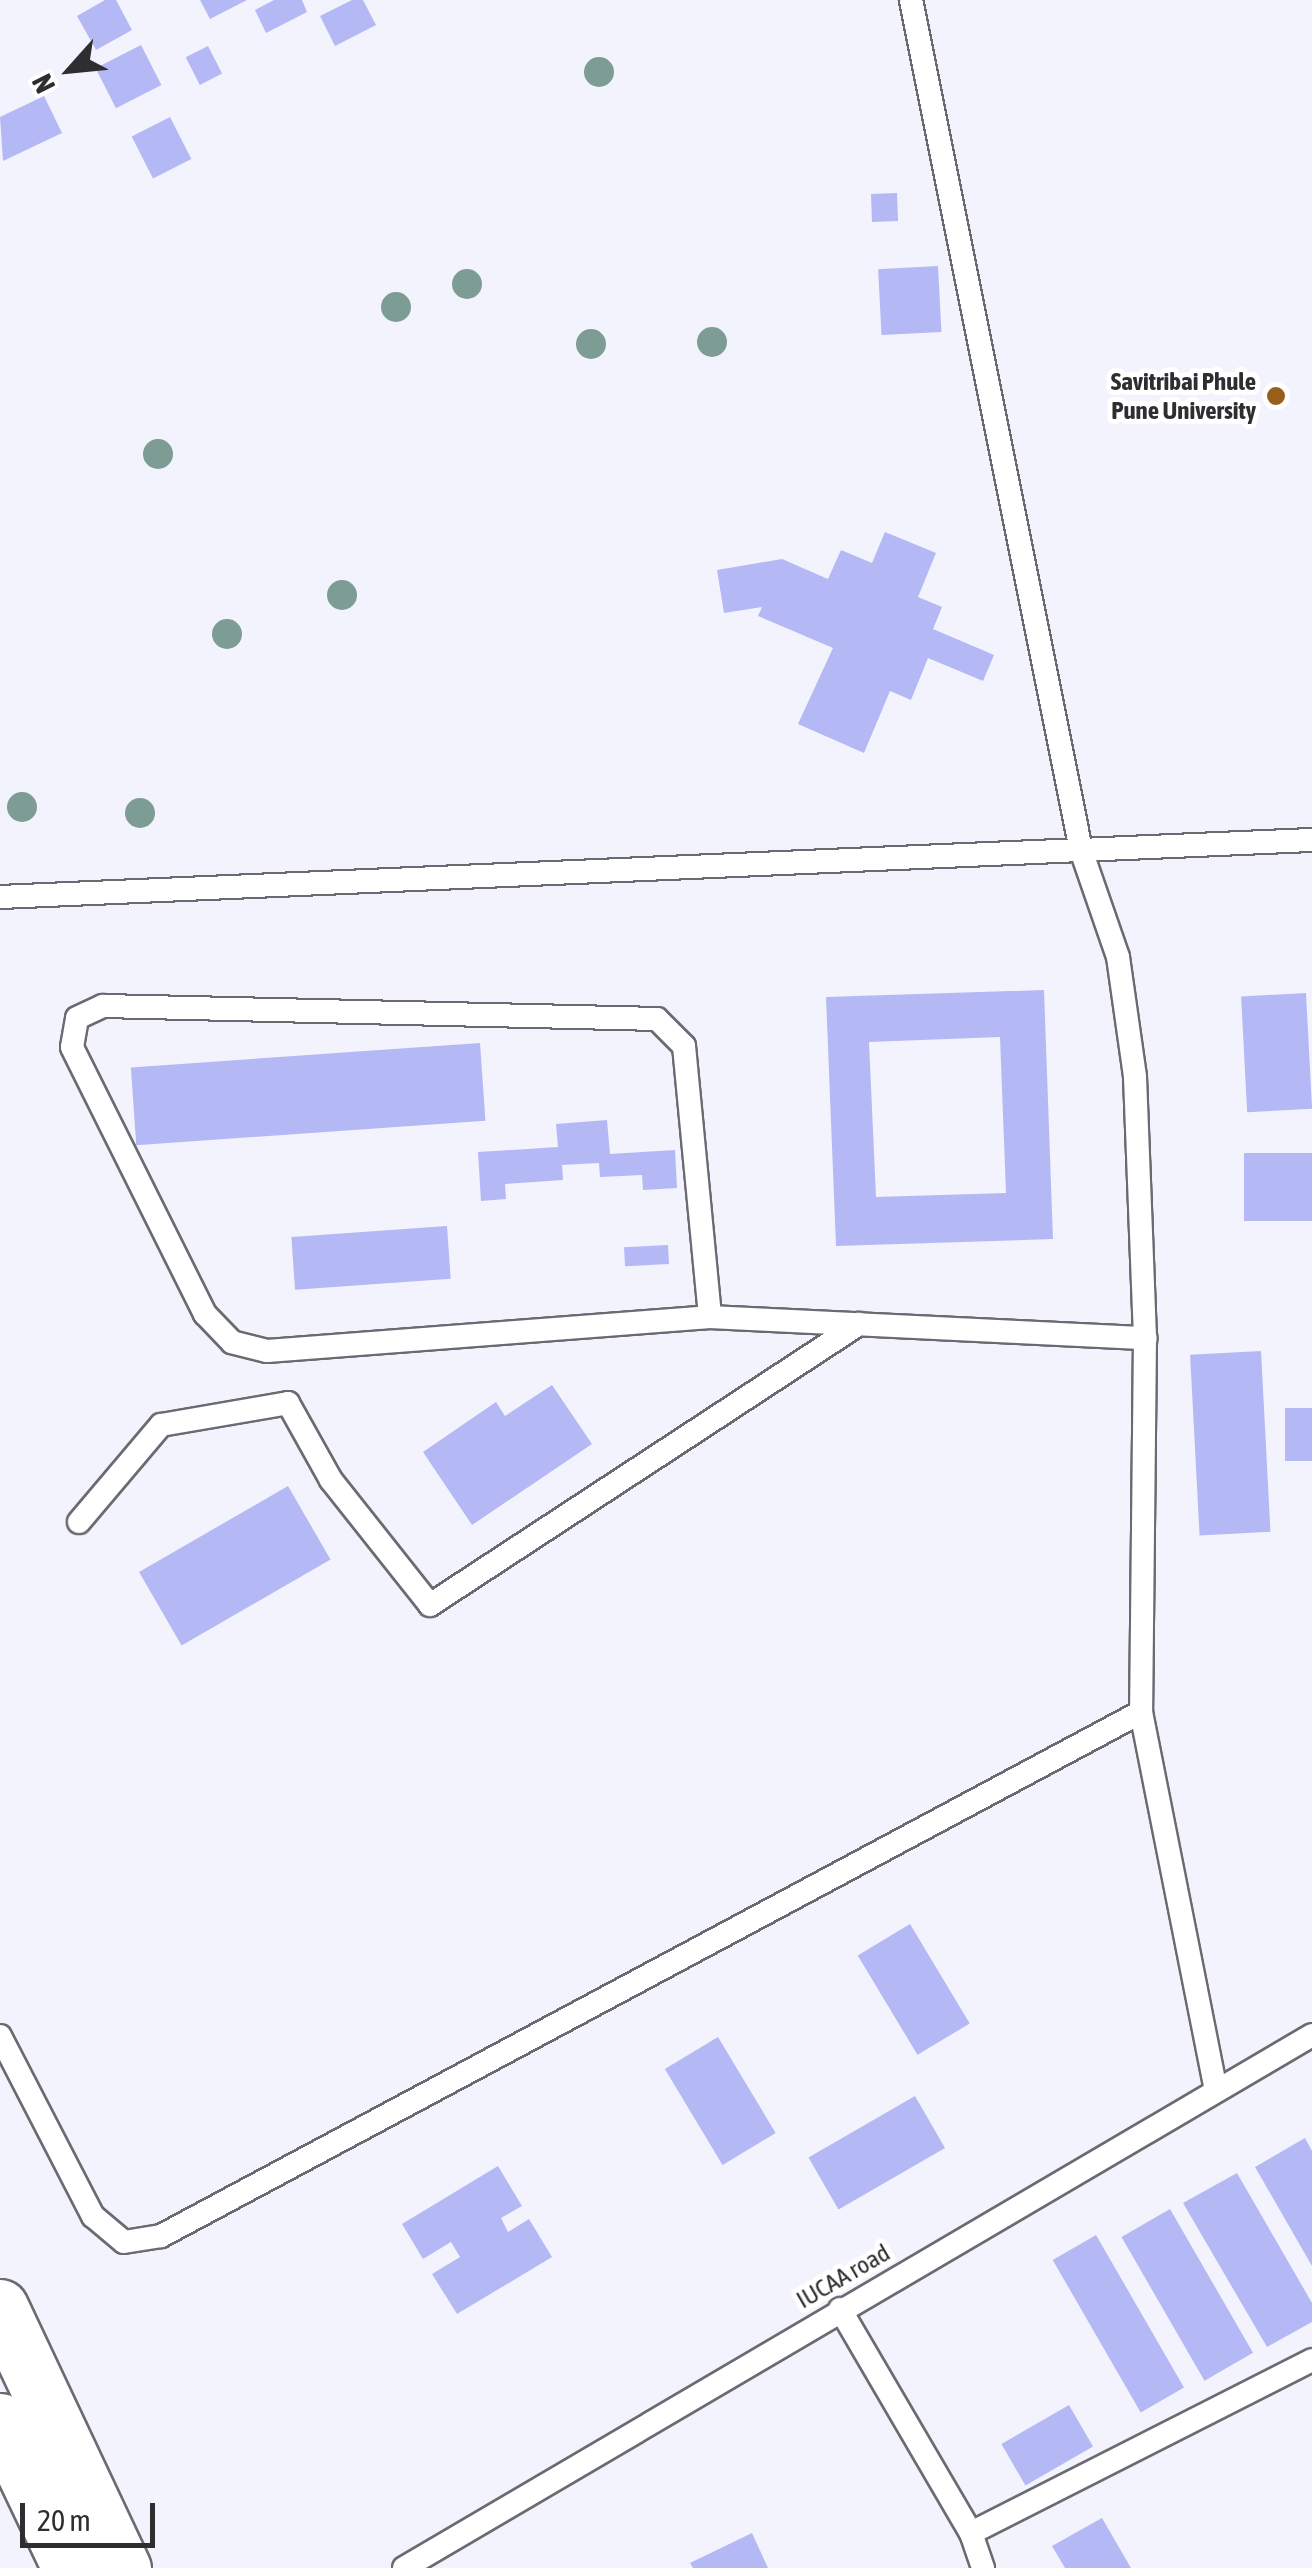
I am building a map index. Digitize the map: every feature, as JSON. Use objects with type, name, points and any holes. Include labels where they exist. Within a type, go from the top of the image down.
[{"type":"main road","points":[[0,2307],[123,2568]]},
{"type":"main road","points":[[0,2422],[70,2568]]},
{"type":"lane","points":[[911,0],[1082,850],[1118,957],[1135,1077],[1145,1338],[1140,1712],[1216,2090]]},
{"type":"lane","points":[[0,898],[1312,840]]},
{"type":"lane","points":[[710,1317],[684,1046],[668,1024],[103,1006],[78,1018],[72,1046],[205,1314],[232,1342],[268,1351],[710,1317],[1145,1338]]},
{"type":"lane","points":[[79,1522],[161,1425],[288,1403],[331,1480],[430,1605],[859,1324]]},
{"type":"lane","points":[[0,2036],[93,2216],[124,2242],[161,2236],[1140,1712]]},
{"type":"lane","name":"IUCAA road","points":[[404,2568],[1312,2035]]},
{"type":"lane","points":[[840,2309],[971,2533],[983,2568]]},
{"type":"lane","points":[[971,2533],[1312,2360]]},
{"type":"building","points":[[105,0],[116,0],[132,30],[96,50],[77,16]]},
{"type":"building","points":[[200,0],[247,0],[210,19]]},
{"type":"building","points":[[274,0],[302,0],[307,12],[266,33],[255,10]]},
{"type":"building","points":[[352,0],[363,0],[376,25],[335,46],[320,16]]},
{"type":"building","points":[[141,45],[161,85],[116,108],[96,68]]},
{"type":"building","points":[[208,46],[222,74],[200,85],[186,57]]},
{"type":"building","points":[[44,96],[62,133],[3,161],[0,117]]},
{"type":"building","points":[[170,117],[191,159],[153,178],[132,137]]},
{"type":"building","points":[[897,193],[898,221],[872,222],[871,194]]},
{"type":"building","points":[[938,266],[941,332],[882,335],[878,269]]},
{"type":"building","points":[[885,532],[936,553],[918,597],[942,607],[933,629],[994,655],[983,681],[928,658],[911,700],[890,691],[864,753],[798,724],[833,648],[758,616],[762,607],[724,613],[717,570],[782,559],[828,579],[841,550],[872,563]]},
{"type":"building","points":[[1044,990],[1053,1239],[836,1246],[826,997]],"holes":[[[1000,1037],[1006,1193],[876,1197],[869,1042]]]},
{"type":"building","points":[[1306,993],[1312,1109],[1247,1112],[1241,996]]},
{"type":"building","points":[[480,1043],[485,1121],[136,1145],[131,1067]]},
{"type":"building","points":[[607,1120],[610,1154],[675,1150],[677,1188],[643,1190],[642,1175],[600,1177],[599,1163],[562,1165],[563,1180],[505,1184],[506,1199],[481,1201],[478,1152],[558,1147],[556,1124]]},
{"type":"building","points":[[1244,1153],[1312,1153],[1312,1221],[1244,1221]]},
{"type":"building","points":[[447,1226],[451,1279],[295,1290],[291,1237]]},
{"type":"building","points":[[668,1245],[669,1264],[625,1266],[624,1247]]},
{"type":"building","points":[[1261,1351],[1270,1532],[1200,1535],[1190,1355]]},
{"type":"building","points":[[552,1385],[592,1444],[472,1525],[423,1452],[496,1402],[505,1416]]},
{"type":"building","points":[[1285,1408],[1312,1408],[1312,1461],[1285,1461]]},
{"type":"building","points":[[288,1486],[330,1560],[182,1646],[139,1572]]},
{"type":"building","points":[[910,1924],[970,2023],[917,2055],[858,1955]]},
{"type":"building","points":[[718,2037],[776,2133],[723,2165],[665,2069]]},
{"type":"building","points":[[915,2096],[945,2148],[838,2209],[808,2158]]},
{"type":"building","points":[[1305,2138],[1312,2151],[1312,2266],[1255,2167]]},
{"type":"building","points":[[498,2166],[522,2206],[501,2218],[508,2232],[529,2219],[552,2257],[457,2314],[432,2274],[460,2257],[451,2242],[423,2259],[402,2224]]},
{"type":"building","points":[[1237,2173],[1312,2303],[1312,2322],[1267,2347],[1183,2203]]},
{"type":"building","points":[[1170,2209],[1253,2353],[1205,2381],[1122,2237]]},
{"type":"building","points":[[1096,2235],[1184,2387],[1141,2412],[1053,2260]]},
{"type":"building","points":[[1069,2405],[1093,2447],[1025,2486],[1001,2444]]},
{"type":"building","points":[[1102,2518],[1131,2568],[1065,2568],[1052,2546]]},
{"type":"building","points":[[752,2533],[768,2568],[693,2568],[690,2563]]},
{"type":"place","name":"Savitribai Phule Pune University","points":[[1276,396]]}]
